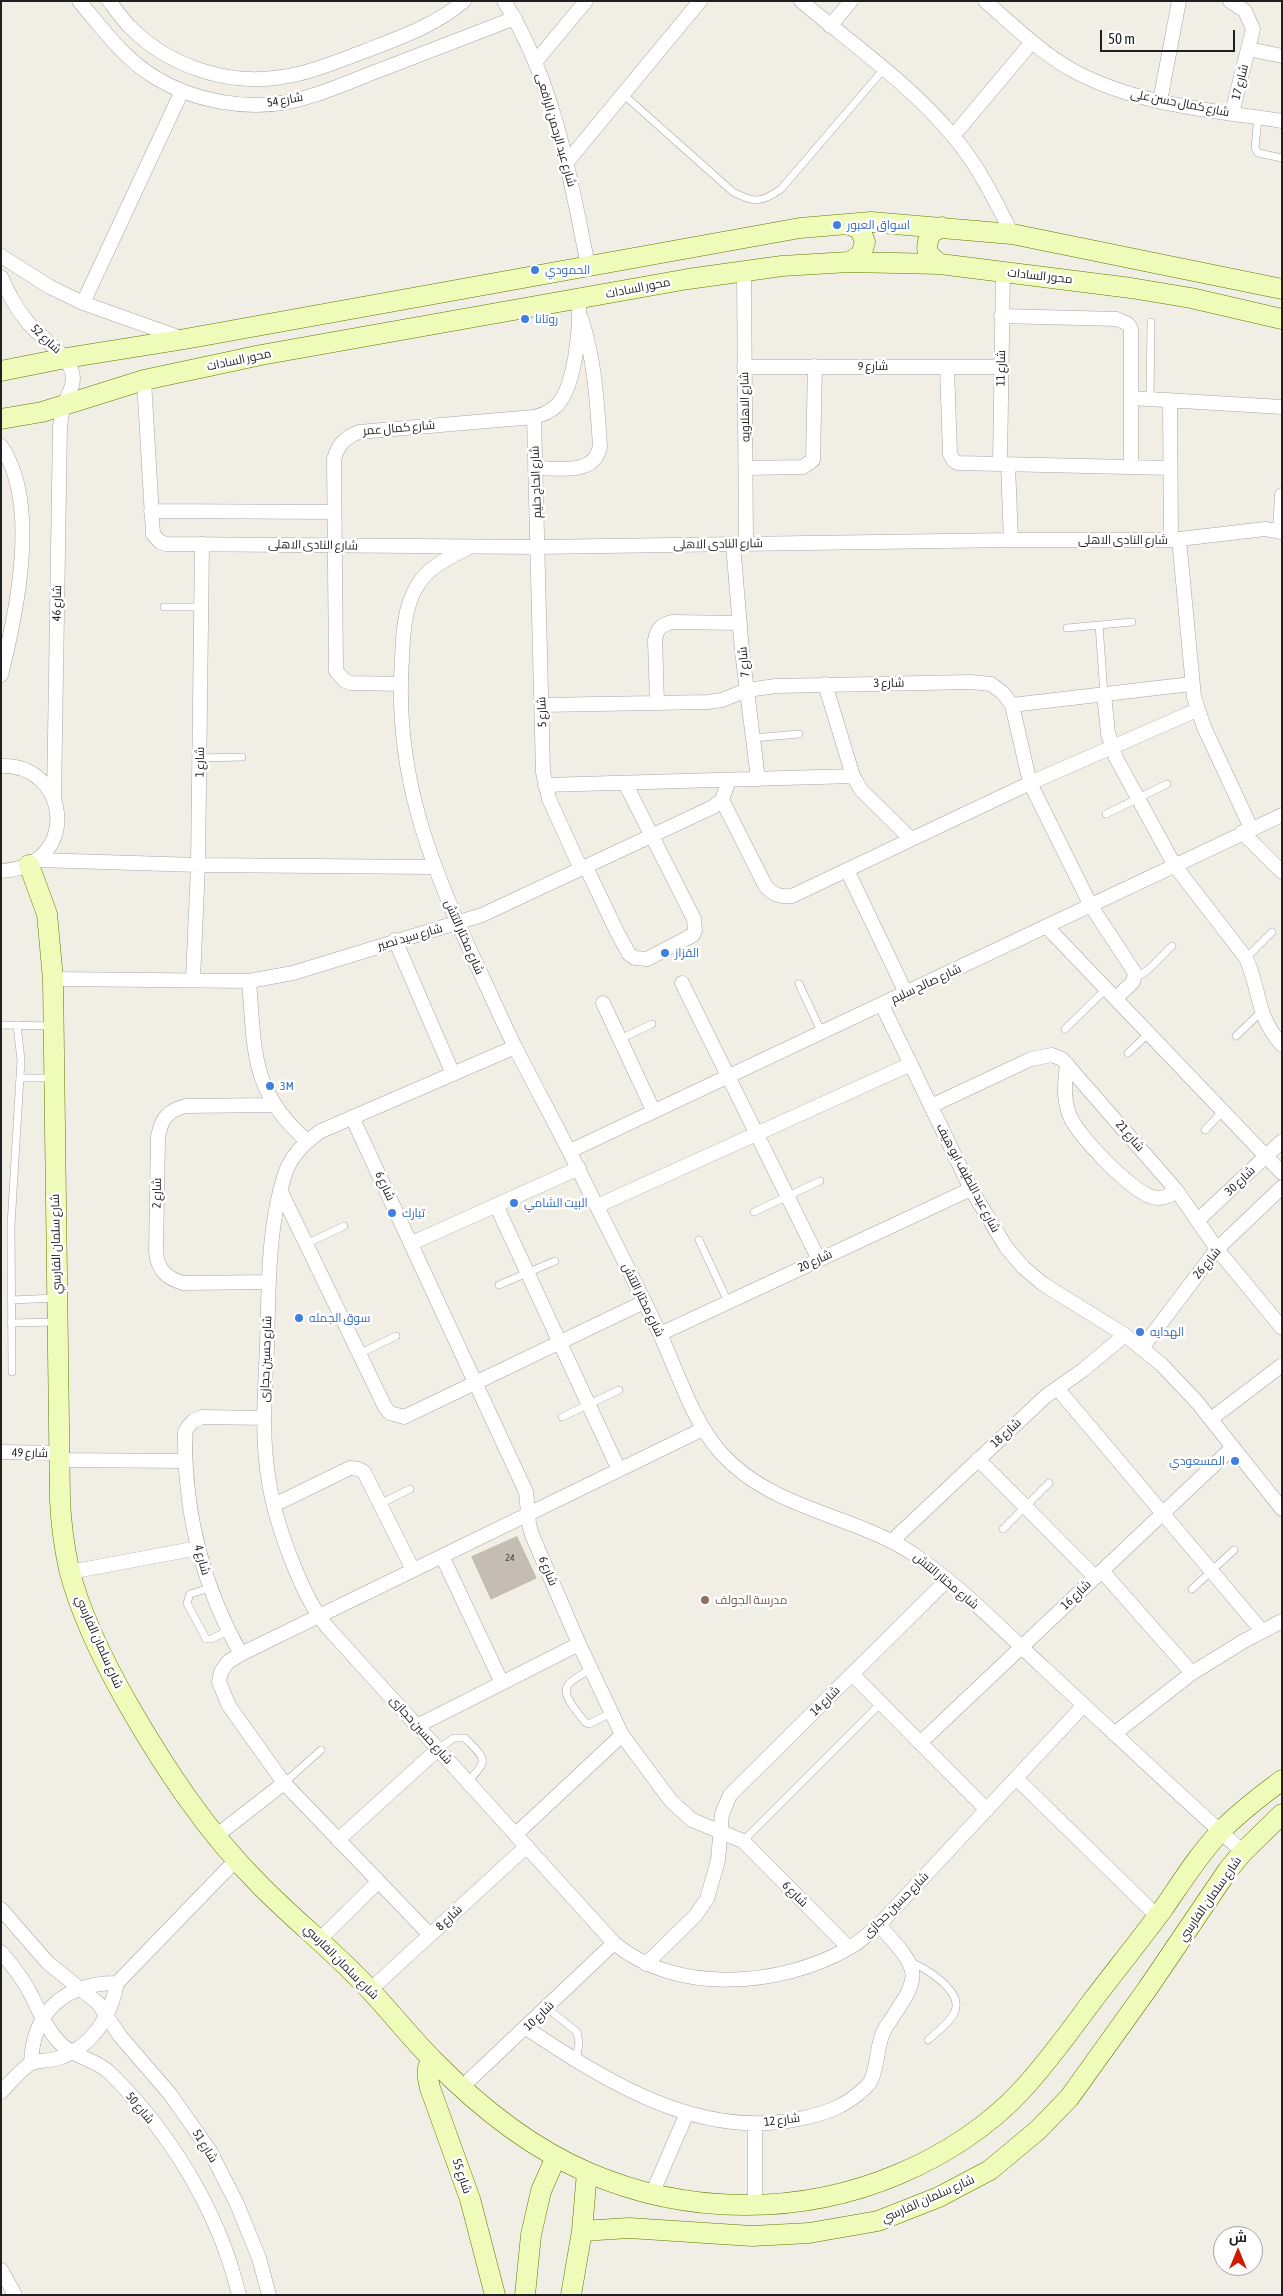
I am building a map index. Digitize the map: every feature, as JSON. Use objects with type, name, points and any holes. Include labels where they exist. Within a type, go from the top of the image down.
[{"type":"street","name":"شارع 54","points":[[79,1],[112,41],[133,61],[156,78],[182,91],[225,102],[252,105],[287,102],[321,92],[515,18]]},
{"type":"street","name":"شارع 54","points":[[109,1],[131,28],[163,52],[185,64],[216,75],[248,79],[281,78],[313,70],[427,26],[464,1]]},
{"type":"street","name":"شارع عبد الرحمن الرافعى","points":[[504,1],[515,18],[536,61],[567,162],[588,266]]},
{"type":"street","points":[[536,61],[586,1]]},
{"type":"street","points":[[567,162],[700,1]]},
{"type":"street","points":[[800,1],[920,101],[953,136],[983,177],[1012,234]]},
{"type":"street","points":[[830,26],[851,1]]},
{"type":"street","name":"شارع كمال حسن على","points":[[985,1],[1032,42],[1071,69],[1114,89],[1160,101],[1282,121]]},
{"type":"street","points":[[1160,101],[1179,1]]},
{"type":"street","name":"شارع 17","points":[[1230,1],[1245,11],[1253,29],[1232,113]]},
{"type":"street","points":[[953,136],[1032,42]]},
{"type":"street","points":[[1248,48],[1282,56]]},
{"type":"street","points":[[83,303],[182,91]]},
{"type":"street","points":[[1,371],[800,228],[871,222],[1012,234],[1282,289]]},
{"type":"street","points":[[847,224],[860,229],[865,242],[861,255],[850,262]]},
{"type":"street","points":[[940,264],[930,257],[926,245],[931,233],[942,227]]},
{"type":"street","points":[[1,256],[50,287],[83,303],[185,339]]},
{"type":"street","name":"محور السادات","points":[[1,420],[63,405],[144,380],[261,354],[579,307],[744,270],[850,262],[940,264],[1080,280],[1154,292],[1282,318]]},
{"type":"street","name":"شارع الاهلاويه","points":[[740,544],[746,468],[744,270]]},
{"type":"street","name":"شارع 11","points":[[1003,272],[1001,367],[1004,464],[1011,540]]},
{"type":"street","name":"شارع 52","points":[[1,276],[11,298],[26,321],[45,341],[66,358],[73,377],[69,397],[63,405]]},
{"type":"street","points":[[535,468],[582,467],[595,460],[599,453],[593,368],[589,342],[579,307]]},
{"type":"street","name":"شارع كمال عمر","points":[[400,684],[351,683],[340,677],[336,671],[334,459],[337,450],[350,435],[359,432],[534,417],[546,414],[563,397],[576,347],[579,307]]},
{"type":"street","points":[[1001,316],[1123,320],[1131,329],[1131,467]]},
{"type":"street","points":[[746,468],[803,467],[813,460],[815,366]]},
{"type":"street","name":"شارع 9","points":[[744,367],[1001,367]]},
{"type":"street","points":[[947,367],[952,458],[958,463],[1170,468]]},
{"type":"street","points":[[144,380],[152,510],[334,512]]},
{"type":"street","points":[[1131,398],[1282,407]]},
{"type":"street","points":[[1170,400],[1170,468],[1175,540],[1191,684],[1197,710],[1247,830],[1282,872]]},
{"type":"street","name":"شارع 46","points":[[34,863],[50,846],[58,821],[54,800],[59,451],[63,405]]},
{"type":"street","name":"شارع الحاج حليم","points":[[534,417],[537,547]]},
{"type":"street","points":[[1,446],[11,463],[17,480],[22,502],[23,524],[15,604],[1,675]]},
{"type":"street","points":[[1281,532],[1282,495]]},
{"type":"street","name":"شارع النادى الاهلى","points":[[152,510],[155,539],[166,544],[537,547],[1011,540],[1175,540],[1265,529],[1281,532]]},
{"type":"street","name":"شارع 1","points":[[194,980],[200,758],[202,544]]},
{"type":"street","name":"شارع 7","points":[[740,544],[740,623],[758,779]]},
{"type":"street","name":"شارع مختار التتش","points":[[470,547],[432,568],[417,586],[408,607],[404,630],[400,684],[405,759],[412,795],[433,867],[458,923],[515,1047],[579,1168],[660,1334],[703,1429],[719,1451],[739,1471],[761,1487],[787,1500],[893,1540],[923,1560],[1022,1647],[1243,1852]]},
{"type":"street","name":"شارع 5","points":[[537,547],[545,785],[551,806],[629,954],[641,960],[647,959],[693,935],[696,924],[625,783]]},
{"type":"street","points":[[657,703],[655,640],[657,631],[664,624],[672,622],[740,623]]},
{"type":"street","name":"شارع 3","points":[[542,705],[708,702],[722,700],[747,690],[776,686],[971,682],[991,684],[1003,693],[1012,705]]},
{"type":"street","points":[[825,684],[853,776],[861,790],[911,839]]},
{"type":"street","points":[[1111,993],[1135,978],[1134,969],[1091,906],[1030,782],[1012,705],[1191,684]]},
{"type":"street","points":[[1104,694],[1111,746],[1174,866],[1246,958],[1252,971],[1261,1012],[1266,1024],[1282,1045]]},
{"type":"street","points":[[729,780],[722,800],[766,887],[773,894],[782,897],[792,896],[1030,782],[1197,710]]},
{"type":"street","points":[[1,766],[19,768],[31,773],[41,780],[54,800]]},
{"type":"street","points":[[545,785],[853,776]]},
{"type":"street","name":"شارع سيد نصير","points":[[53,979],[249,981],[293,972],[482,915],[713,807],[722,800]]},
{"type":"street","name":"شارع صالح سليم","points":[[570,1151],[653,1110],[882,1005],[1282,815]]},
{"type":"street","points":[[1,871],[15,870],[34,863],[433,867]]},
{"type":"street","name":"شارع سلمان الفارسي","points":[[34,863],[47,914],[53,979],[59,1456],[62,1535],[70,1572],[83,1612],[117,1684],[161,1759],[216,1836],[236,1860],[370,1990],[433,2060],[462,2088],[523,2136],[556,2157],[587,2172],[652,2194],[686,2201],[755,2205],[801,2201],[864,2187],[915,2166],[964,2139],[1021,2092],[1220,1831],[1282,1780]]},
{"type":"street","points":[[847,870],[906,993]]},
{"type":"street","points":[[1047,927],[1282,1173]]},
{"type":"street","points":[[395,940],[453,1074]]},
{"type":"street","points":[[249,981],[255,1054],[261,1081],[273,1105],[288,1125],[307,1141]]},
{"type":"street","points":[[682,983],[819,1260]]},
{"type":"street","points":[[603,1003],[653,1110]]},
{"type":"street","name":"شارع عبد اللطيف ابو هيف","points":[[882,1005],[971,1189],[1006,1247],[1023,1267],[1043,1284],[1125,1335],[1161,1364],[1211,1419],[1282,1510]]},
{"type":"street","name":"شارع حسين حجازى","points":[[515,1047],[321,1131],[307,1141],[290,1164],[281,1192],[274,1233],[269,1282],[264,1418],[265,1450],[274,1505],[303,1585],[318,1617],[614,1942],[629,1955],[646,1964],[696,1976],[749,1978],[801,1968],[849,1948],[879,1925],[1084,1705]]},
{"type":"street","points":[[931,1106],[1031,1059],[1052,1056],[1062,1059],[1067,1064],[1065,1098],[1074,1126],[1126,1181],[1142,1192],[1160,1198],[1177,1191]]},
{"type":"street","points":[[597,1206],[911,1064]]},
{"type":"street","name":"شارع 21","points":[[1067,1064],[1177,1191],[1217,1249],[1282,1328]]},
{"type":"street","name":"شارع 2","points":[[269,1282],[183,1283],[172,1280],[163,1273],[158,1263],[156,1252],[158,1146],[160,1125],[166,1115],[175,1109],[186,1106],[273,1105]]},
{"type":"street","name":"شارع 6","points":[[352,1117],[526,1492],[532,1535],[590,1669],[622,1735],[670,1802],[692,1820],[743,1841],[849,1948]]},
{"type":"street","name":"شارع 30","points":[[1198,1220],[1282,1141]]},
{"type":"street","points":[[412,1243],[579,1168]]},
{"type":"street","name":"شارع 26","points":[[1142,1348],[1217,1249],[1282,1187]]},
{"type":"street","name":"شارع 20","points":[[660,1334],[971,1189]]},
{"type":"street","points":[[281,1192],[385,1407],[396,1416],[404,1417],[644,1302]]},
{"type":"street","points":[[496,1205],[619,1470]]},
{"type":"street","name":"شارع 18","points":[[893,1540],[978,1459],[1057,1388],[1083,1370],[1125,1335]]},
{"type":"street","points":[[1211,1419],[1282,1365]]},
{"type":"street","points":[[1057,1388],[1262,1632]]},
{"type":"street","name":"شارع 4","points":[[241,1654],[228,1630],[210,1588],[198,1548],[187,1491],[185,1432],[188,1425],[202,1417],[264,1418]]},
{"type":"street","points":[[430,1935],[284,1783],[229,1706],[219,1682],[221,1672],[228,1662],[241,1654],[703,1429]]},
{"type":"street","name":"شارع 16","points":[[920,1743],[1232,1446]]},
{"type":"street","name":"شارع 49","points":[[1,1452],[59,1456]]},
{"type":"street","points":[[59,1456],[185,1461]]},
{"type":"street","points":[[978,1459],[1098,1574],[1192,1673]]},
{"type":"street","points":[[274,1505],[350,1468],[358,1469],[364,1472],[413,1570]]},
{"type":"street","points":[[70,1572],[198,1548]]},
{"type":"street","points":[[442,1556],[502,1683]]},
{"type":"street","name":"شارع 14","points":[[646,1964],[695,1916],[707,1899],[718,1860],[722,1814],[730,1795],[947,1580]]},
{"type":"street","points":[[1114,1734],[1192,1673],[1282,1621]]},
{"type":"street","points":[[418,1726],[579,1644]]},
{"type":"street","points":[[852,1674],[986,1810]]},
{"type":"street","points":[[516,1834],[622,1735]]},
{"type":"street","points":[[338,1840],[438,1749]]},
{"type":"street","points":[[1016,1778],[1157,1916]]},
{"type":"street","points":[[216,1836],[284,1783]]},
{"type":"street","name":"شارع سلمان الفارسي","points":[[582,2231],[629,2228],[752,2236],[809,2233],[878,2221],[939,2197],[990,2170],[1038,2130],[1069,2098],[1148,1988],[1228,1870],[1243,1852],[1282,1814]]},
{"type":"street","name":"شارع 8","points":[[370,1990],[527,1846]]},
{"type":"street","points":[[1,2092],[31,2063],[59,2058],[72,2052],[98,2031],[107,2017],[114,2000],[117,1982],[236,1860]]},
{"type":"street","points":[[319,1940],[378,1882]]},
{"type":"street","name":"شارع 51","points":[[1,1909],[48,1962],[77,1988],[90,1995],[170,2094],[210,2151],[237,2204],[259,2258],[269,2295]]},
{"type":"street","points":[[879,1925],[910,1962]]},
{"type":"street","name":"شارع 10","points":[[462,2088],[614,1942]]},
{"type":"street","name":"شارع 50","points":[[1,1952],[27,1987],[42,2019],[60,2043],[72,2052],[109,2072],[148,2117],[183,2163],[211,2214],[233,2270],[239,2295]]},
{"type":"street","name":"شارع 12","points":[[526,2028],[576,2061],[637,2094],[687,2113],[732,2122],[786,2122],[830,2112],[868,2086],[883,2031],[897,2012],[913,1982],[910,1962]]},
{"type":"street","points":[[31,2063],[34,2040],[42,2019],[52,2006],[63,1996],[77,1988],[97,1983],[117,1982]]},
{"type":"street","name":"شارع 55","points":[[433,2060],[428,2064],[427,2070],[430,2088],[470,2199],[495,2295]]},
{"type":"street","points":[[652,2194],[687,2113]]},
{"type":"street","points":[[755,2123],[755,2205]]},
{"type":"street","points":[[525,2295],[531,2236],[539,2200],[556,2157]]},
{"type":"street","points":[[571,2295],[582,2231],[587,2172]]},
{"type":"street","points":[[1,2270],[15,2295]]},
{"type":"lane","points":[[624,95],[733,192],[748,200],[766,199],[781,189],[883,70]]},
{"type":"lane","points":[[1258,117],[1255,148],[1258,153],[1282,158]]},
{"type":"lane","points":[[1150,399],[1151,322]]},
{"type":"lane","points":[[164,608],[202,607]]},
{"type":"lane","points":[[1067,628],[1132,622]]},
{"type":"lane","points":[[1099,625],[1104,694]]},
{"type":"lane","points":[[753,738],[799,734]]},
{"type":"lane","points":[[200,758],[242,757]]},
{"type":"lane","points":[[1106,814],[1167,784]]},
{"type":"lane","points":[[1246,958],[1272,932]]},
{"type":"lane","points":[[1135,978],[1149,969],[1172,946]]},
{"type":"lane","points":[[799,984],[822,1032]]},
{"type":"lane","points":[[1065,1029],[1111,993]]},
{"type":"lane","points":[[1236,1036],[1261,1012]]},
{"type":"lane","points":[[620,1039],[652,1024]]},
{"type":"lane","points":[[1,1025],[54,1026]]},
{"type":"lane","points":[[12,1372],[11,1215],[21,1060],[17,1025]]},
{"type":"lane","points":[[1128,1053],[1149,1033]]},
{"type":"lane","points":[[20,1078],[54,1078]]},
{"type":"lane","points":[[1205,1130],[1224,1111]]},
{"type":"lane","points":[[754,1212],[820,1181]]},
{"type":"lane","points":[[306,1244],[344,1226]]},
{"type":"lane","points":[[699,1240],[728,1302]]},
{"type":"lane","points":[[499,1285],[555,1261]]},
{"type":"lane","points":[[11,1300],[57,1298]]},
{"type":"lane","points":[[11,1323],[58,1322]]},
{"type":"lane","points":[[359,1354],[396,1336]]},
{"type":"lane","points":[[562,1417],[619,1390]]},
{"type":"lane","points":[[1003,1528],[1049,1483]]},
{"type":"lane","points":[[380,1504],[410,1489]]},
{"type":"lane","points":[[1192,1589],[1234,1550]]},
{"type":"lane","points":[[210,1588],[190,1594],[187,1603],[206,1639],[211,1640],[228,1630]]},
{"type":"lane","points":[[590,1669],[568,1685],[565,1691],[586,1723],[589,1724],[611,1713]]},
{"type":"lane","points":[[743,1841],[881,1703]]},
{"type":"lane","points":[[438,1749],[454,1738],[465,1738],[481,1755],[482,1767],[468,1781]]},
{"type":"lane","points":[[284,1783],[321,1750]]},
{"type":"lane","points":[[910,1962],[922,1966],[936,1975],[952,1994],[956,2002],[952,2016],[928,2040]]},
{"type":"lane","points":[[547,2008],[577,2032],[579,2043],[576,2061]]},
{"type":"building","points":[[517,1537],[536,1578],[491,1599],[472,1557]]},
{"type":"place","name":"اسواق العبور","points":[[837,225]]},
{"type":"place","name":"الحمودي","points":[[535,270]]},
{"type":"place","name":"روتانا","points":[[525,319]]},
{"type":"place","name":"القزاز","points":[[665,953]]},
{"type":"place","name":"3M","points":[[270,1086]]},
{"type":"place","name":"البيت الشامي","points":[[514,1203]]},
{"type":"place","name":"تبارك","points":[[392,1213]]},
{"type":"place","name":"سوق الجمله","points":[[299,1318]]},
{"type":"place","name":"الهدايه","points":[[1140,1332]]},
{"type":"place","name":"المسعودي","points":[[1235,1461]]},
{"type":"place","name":"مدرسة الجولف","points":[[705,1600]]}]
